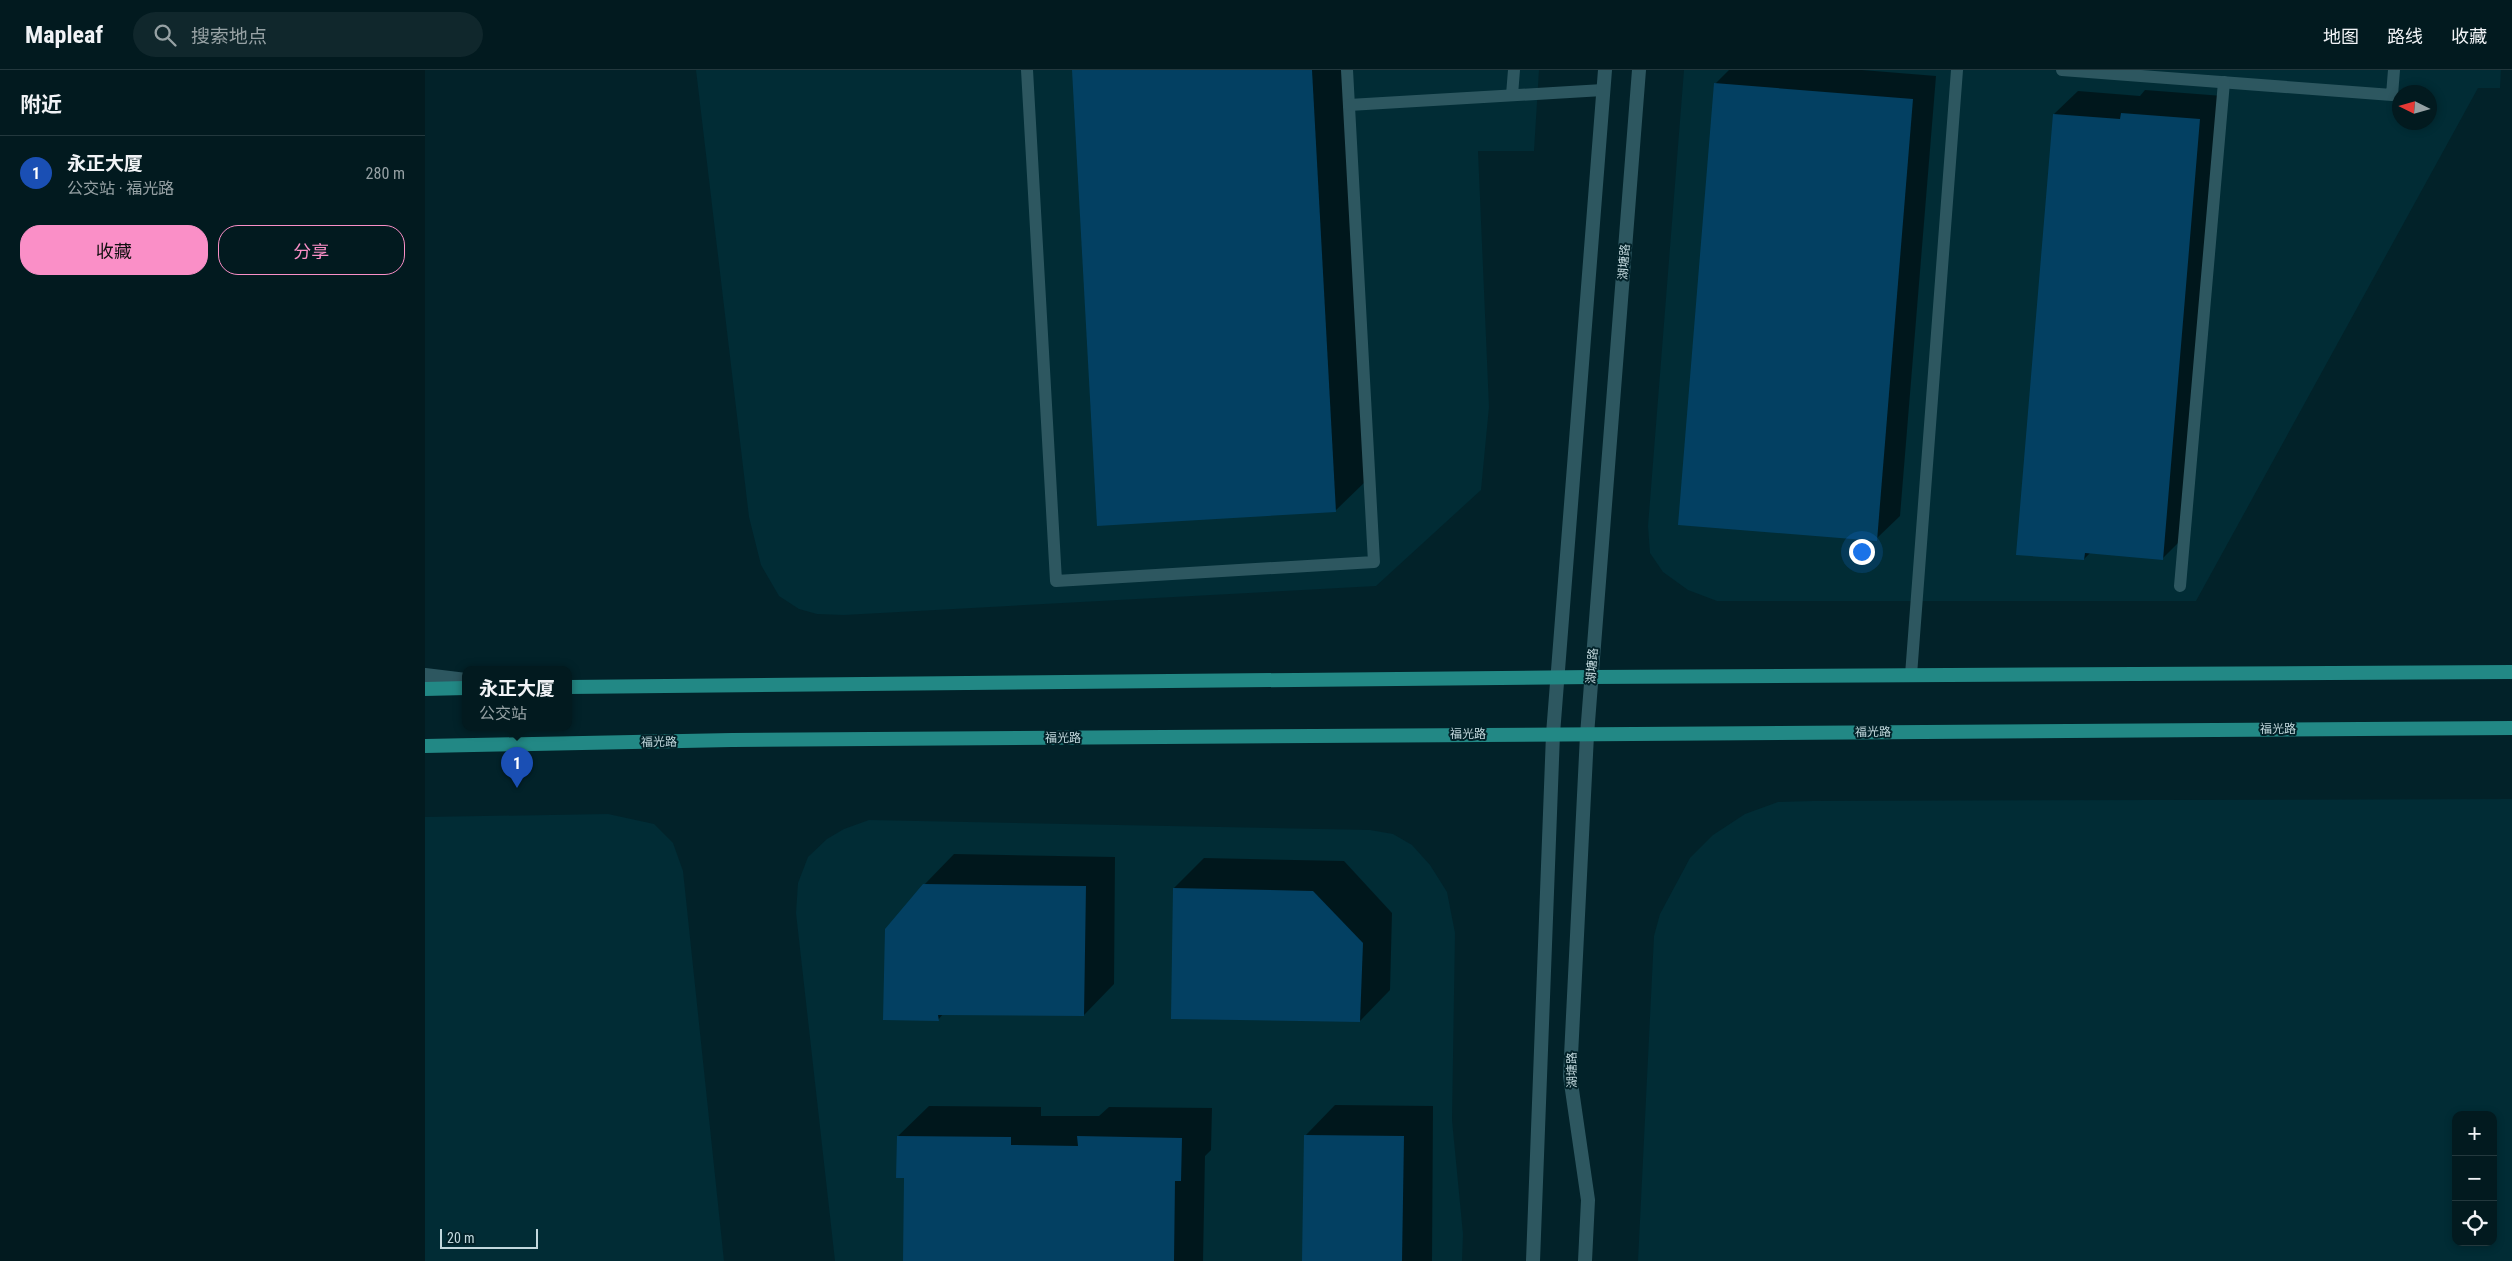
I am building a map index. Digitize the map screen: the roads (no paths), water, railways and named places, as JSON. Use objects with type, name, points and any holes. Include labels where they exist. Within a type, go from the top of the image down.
[{"type":"main road","points":[[1533,1261],[1553,734],[1605,70]]},
{"type":"main road","name":"湖塘路","points":[[1585,1261],[1588,1200],[1570,1076],[1587,735],[1639,70]]},
{"type":"main road","points":[[572,687],[1591,677],[2512,672]]},
{"type":"main road","points":[[425,675],[462,680]]},
{"type":"main road","points":[[425,689],[462,688]]},
{"type":"main road","name":"福光路","points":[[425,746],[732,740],[2512,728]]},
{"type":"lane","points":[[1027,70],[1056,580],[1373,562],[1347,70]]},
{"type":"lane","points":[[1512,95],[1514,70]]},
{"type":"lane","points":[[1911,675],[1957,70]]},
{"type":"lane","points":[[2062,70],[2392,95],[2394,70]]},
{"type":"lane","points":[[2180,586],[2224,82]]},
{"type":"lane","points":[[1349,105],[1603,90]]},
{"type":"place","name":"永正大厦","points":[[517,788]]}]
